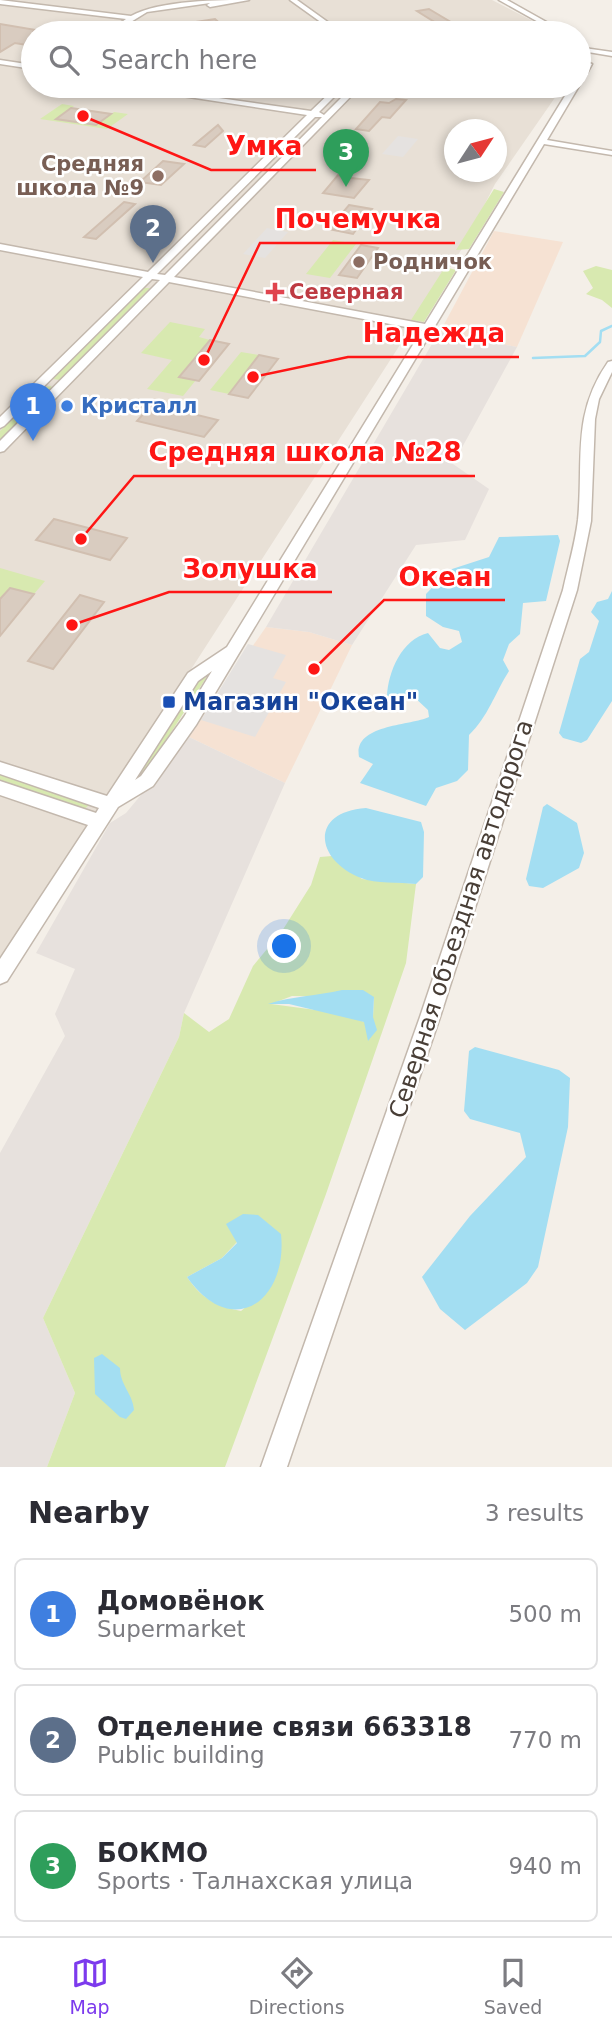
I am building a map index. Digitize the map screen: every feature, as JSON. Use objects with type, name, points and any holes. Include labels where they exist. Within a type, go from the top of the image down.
[{"type":"street","points":[[127,21],[145,10],[219,0]]},
{"type":"street","points":[[0,2],[135,16],[246,0]]},
{"type":"street","points":[[281,0],[310,21]]},
{"type":"street","points":[[293,0],[323,21]]},
{"type":"street","points":[[502,0],[541,21]]},
{"type":"street","points":[[591,52],[612,54]]},
{"type":"street","points":[[0,62],[21,65]]},
{"type":"street","points":[[0,68],[21,71]]},
{"type":"street","points":[[213,98],[322,112]]},
{"type":"street","points":[[237,98],[322,112]]},
{"type":"street","points":[[0,448],[164,282],[332,98]]},
{"type":"street","points":[[0,424],[146,279],[322,112],[341,98]]},
{"type":"street","points":[[0,975],[109,804],[147,781],[234,649],[568,98]]},
{"type":"street","points":[[541,141],[612,153]]},
{"type":"street","points":[[0,247],[146,279]]},
{"type":"street","points":[[0,254],[425,332]]},
{"type":"street","name":"Северная объездная автодорога","points":[[274,1467],[430,1017],[570,590],[584,520],[589,416],[598,387],[612,364]]},
{"type":"street","points":[[0,768],[109,804]]},
{"type":"street","points":[[0,788],[98,821]]},
{"type":"shaded area","points":[[0,0],[492,0],[533,21],[21,21],[21,98],[555,98],[507,167],[507,119],[444,119],[444,182],[496,182],[463,247],[0,966]]},
{"type":"shaded area","points":[[398,136],[418,139],[403,157],[382,154]]},
{"type":"shaded area","points":[[267,228],[288,232],[265,258],[243,254]]},
{"type":"shaded area","points":[[494,231],[563,242],[517,347],[440,332]]},
{"type":"shaded area","points":[[439,332],[517,347],[453,464],[489,489],[465,540],[416,545],[352,645],[309,632],[266,627]]},
{"type":"shaded area","points":[[266,627],[309,632],[352,645],[285,783],[189,737]]},
{"type":"shaded area","points":[[248,644],[286,655],[273,678],[286,682],[255,737],[201,720]]},
{"type":"shaded area","points":[[189,737],[285,783],[184,1013],[179,1037],[43,1318],[75,1393],[47,1467],[0,1467],[0,1153],[65,1036],[55,1014],[75,969],[36,953],[110,823],[126,813]]},
{"type":"green space","points":[[62,104],[74,106],[57,119],[96,125],[114,112],[128,114],[107,129],[40,119]]},
{"type":"green space","points":[[494,189],[504,192],[469,249],[456,250]]},
{"type":"green space","points":[[333,240],[356,244],[330,278],[306,274]]},
{"type":"green space","points":[[596,266],[612,270],[612,308],[602,300],[586,294],[593,288],[583,271]]},
{"type":"green space","points":[[445,267],[456,270],[424,322],[411,320]]},
{"type":"green space","points":[[143,288],[150,288],[60,380],[53,379]]},
{"type":"green space","points":[[170,322],[205,329],[199,337],[210,340],[179,376],[196,380],[183,396],[147,389],[172,360],[141,353]]},
{"type":"green space","points":[[241,352],[259,355],[229,394],[210,390]]},
{"type":"green space","points":[[44,387],[52,388],[0,440],[0,431]]},
{"type":"green space","points":[[0,568],[45,581],[34,594],[10,588],[0,599]]},
{"type":"green space","points":[[203,674],[208,675],[143,776],[138,774]]},
{"type":"green space","points":[[0,773],[88,806],[83,810],[0,784]]},
{"type":"green space","points":[[332,856],[362,879],[416,884],[406,963],[326,1194],[225,1467],[47,1467],[75,1393],[43,1318],[179,1037],[184,1013],[209,1032],[229,1019],[253,966],[282,931],[311,885],[320,857]],"holes":[[[292,996],[374,997],[373,1017],[365,1022],[331,1012],[271,1004]],[[227,1224],[272,1285],[241,1311],[210,1300],[198,1291],[187,1277],[222,1258],[237,1242]]]},
{"type":"water","points":[[558,535],[560,541],[546,601],[523,603],[520,634],[509,644],[503,660],[509,671],[486,713],[469,735],[468,770],[457,781],[436,788],[426,806],[360,783],[373,764],[359,757],[360,746],[365,738],[385,728],[429,717],[428,710],[413,696],[387,696],[390,677],[404,649],[419,636],[428,633],[440,648],[449,650],[462,642],[459,631],[443,627],[426,616],[426,594],[449,570],[489,557],[499,537]]},
{"type":"water","points":[[612,591],[612,701],[587,740],[581,743],[563,738],[559,733],[580,659],[589,652],[599,621],[591,612],[597,602],[608,599]]},
{"type":"water","points":[[547,804],[577,823],[584,853],[579,868],[543,888],[529,886],[526,879],[543,807]]},
{"type":"water","points":[[366,808],[421,822],[424,832],[423,877],[416,884],[367,880],[346,870],[334,860],[327,849],[327,827],[335,818],[348,811]]},
{"type":"water","points":[[342,990],[363,990],[374,997],[373,1017],[377,1030],[368,1041],[364,1022],[289,1004],[268,1004],[286,999]]},
{"type":"water","points":[[475,1047],[559,1070],[570,1078],[568,1127],[538,1267],[527,1283],[465,1330],[440,1309],[422,1277],[470,1216],[526,1157],[520,1133],[470,1119],[464,1111],[469,1051]]},
{"type":"water","points":[[243,1214],[258,1215],[281,1234],[281,1257],[276,1278],[266,1294],[254,1305],[239,1309],[222,1307],[205,1297],[187,1277],[222,1258],[237,1243],[226,1224]]},
{"type":"water","points":[[102,1354],[120,1368],[134,1410],[126,1419],[120,1417],[95,1394],[94,1358]]},
{"type":"building","points":[[429,9],[449,21],[433,21],[417,11]]},
{"type":"building","points":[[0,24],[21,28],[21,44],[15,43],[0,52]]},
{"type":"building","points":[[396,99],[406,100],[390,118],[382,117],[369,131],[356,129],[380,102],[389,103]]},
{"type":"building","points":[[71,108],[111,114],[96,125],[56,119]]},
{"type":"building","points":[[218,125],[223,131],[205,147],[194,145]]},
{"type":"building","name":"Средняя школа №9","points":[[163,161],[184,164],[161,185],[140,182]]},
{"type":"building","points":[[338,175],[369,180],[354,198],[323,193]]},
{"type":"building","points":[[124,202],[135,204],[96,239],[84,237]]},
{"type":"building","points":[[349,205],[372,209],[353,234],[329,229]]},
{"type":"building","name":"Родничок","points":[[361,245],[378,248],[357,278],[339,275]]},
{"type":"building","points":[[210,340],[229,344],[199,381],[179,377]]},
{"type":"building","points":[[259,355],[278,359],[248,398],[229,394]]},
{"type":"building","points":[[152,404],[218,420],[204,437],[137,421]]},
{"type":"building","points":[[54,519],[127,538],[110,560],[36,540]]},
{"type":"building","points":[[10,588],[34,594],[0,636],[0,599]]},
{"type":"building","points":[[80,595],[104,602],[53,669],[28,661]]},
{"type":"waterway","points":[[533,358],[585,356],[600,342],[601,331],[612,326]]},
{"type":"place","name":"Умка","points":[[83,116]]},
{"type":"place","name":"Средняя школа №9","points":[[158,176]]},
{"type":"place","name":"БОКМО","points":[[346,187]]},
{"type":"place","name":"Родничок","points":[[359,262]]},
{"type":"place","name":"Отделение связи 663318","points":[[153,263]]},
{"type":"place","name":"Северная","points":[[275,292]]},
{"type":"place","name":"Почемучка","points":[[204,360]]},
{"type":"place","name":"Надежда","points":[[253,377]]},
{"type":"place","name":"Кристалл","points":[[67,406]]},
{"type":"place","name":"Домовёнок","points":[[33,441]]},
{"type":"place","name":"Средняя школа №28","points":[[81,539]]},
{"type":"place","name":"Золушка","points":[[72,625]]},
{"type":"place","name":"Океан","points":[[314,669]]},
{"type":"place","name":"Магазин \"Океан\"","points":[[169,702]]}]
